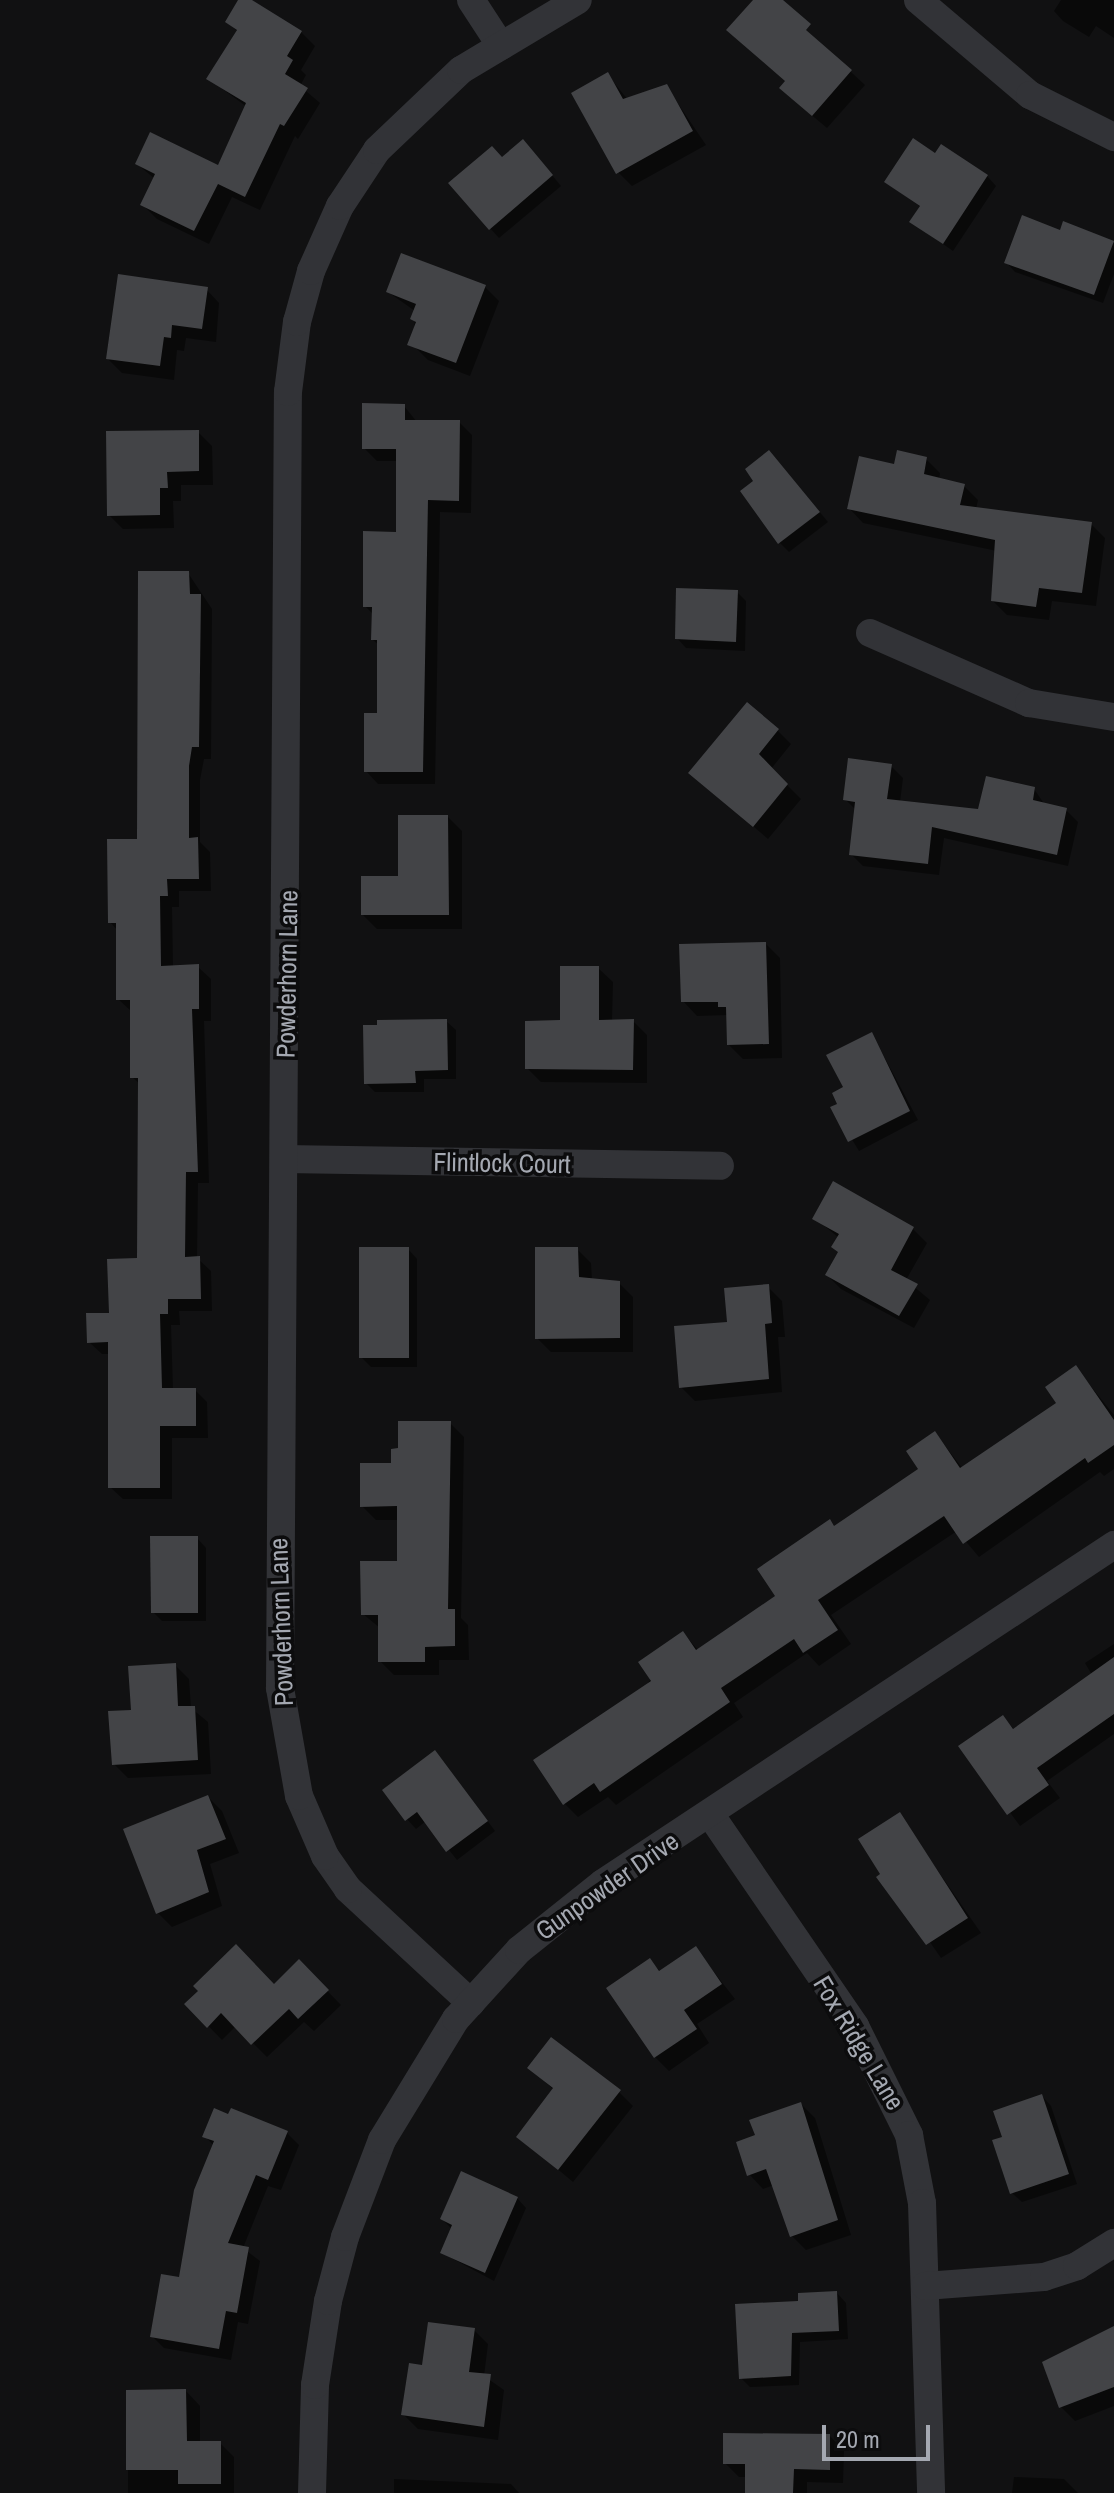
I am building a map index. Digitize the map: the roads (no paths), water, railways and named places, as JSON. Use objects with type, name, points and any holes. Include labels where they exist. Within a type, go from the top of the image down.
[{"type":"street","points":[[471,0],[501,46]]},
{"type":"street","name":"Powderhorn Lane","points":[[471,2003],[348,1889],[318,1845],[299,1796],[277,1658],[284,1159],[288,392],[297,322],[331,223],[372,157],[435,91],[501,46],[578,0]]},
{"type":"street","points":[[918,0],[1030,95],[1114,137]]},
{"type":"street","points":[[870,633],[1029,703],[1114,717]]},
{"type":"street","name":"Flintlock Court","points":[[284,1159],[720,1166]]},
{"type":"street","name":"Gunpowder Drive","points":[[312,2493],[315,2385],[328,2301],[345,2237],[398,2110],[471,2003],[559,1915],[1114,1545]]},
{"type":"street","name":"Fox Ridge Lane","points":[[710,1814],[855,2026],[901,2110],[918,2167],[931,2493]]},
{"type":"street","points":[[925,2286],[1044,2277],[1077,2266],[1114,2243]]}]
